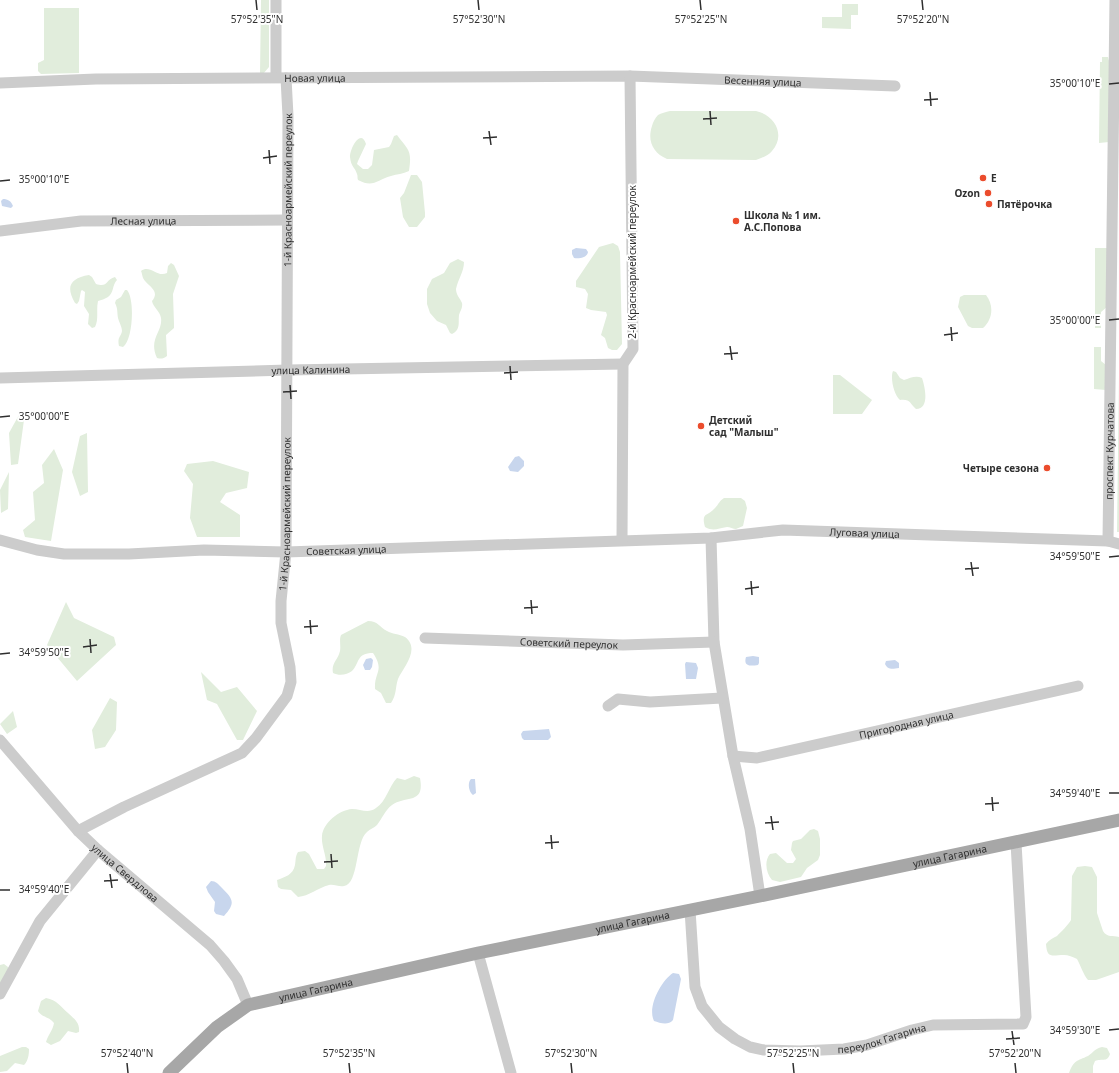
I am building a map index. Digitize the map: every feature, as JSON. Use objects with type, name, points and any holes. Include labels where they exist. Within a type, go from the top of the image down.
[{"type":"main road","name":"улица Гагарина","points":[[169,1073],[217,1027],[248,1005],[478,953],[1016,843],[1119,820]]},
{"type":"street","name":"1-й Красноармейский переулок","points":[[78,831],[124,807],[242,753],[287,696],[291,682],[290,667],[284,644],[281,623],[281,601],[286,552],[288,116],[281,78],[276,0]]},
{"type":"street","name":"проспект Курчатова","points":[[1108,541],[1115,0]]},
{"type":"street","name":"Новая улица","points":[[0,83],[96,79],[630,76]]},
{"type":"street","name":"Весенняя улица","points":[[630,76],[895,86]]},
{"type":"street","name":"2-й Красноармейский переулок","points":[[623,364],[633,349],[630,76]]},
{"type":"street","name":"Лесная улица","points":[[0,230],[81,221],[287,220]]},
{"type":"street","name":"улица Калинина","points":[[0,378],[288,370],[623,364]]},
{"type":"street","points":[[622,540],[623,364]]},
{"type":"street","name":"Луговая улица","points":[[622,540],[710,538],[783,530],[1108,541],[1119,544]]},
{"type":"street","points":[[710,538],[714,642],[722,698],[733,756],[750,829],[760,896]]},
{"type":"street","name":"Советская улица","points":[[0,540],[37,550],[64,554],[129,554],[204,550],[286,552],[622,540]]},
{"type":"street","name":"Советский переулок","points":[[425,638],[623,645],[714,642]]},
{"type":"street","name":"Пригородная улица","points":[[733,756],[757,758],[1078,686]]},
{"type":"street","points":[[608,706],[618,699],[650,702],[722,698]]},
{"type":"street","name":"улица Свердлова","points":[[0,740],[78,831],[98,850],[210,945],[237,979],[248,1005]]},
{"type":"street","name":"переулок Гагарина","points":[[690,910],[695,987],[702,1006],[719,1027],[735,1039],[750,1047],[764,1050],[800,1051],[844,1049],[866,1045],[912,1030],[933,1025],[1023,1024],[1026,1017],[1016,843]]},
{"type":"street","points":[[0,994],[40,921],[98,850]]},
{"type":"street","points":[[478,953],[511,1073]]},
{"type":"green space","points":[[261,0],[269,0],[269,67],[263,74],[260,74]]},
{"type":"green space","points":[[842,4],[858,4],[858,15],[851,15],[851,29],[822,28],[822,17],[842,17]]},
{"type":"green space","points":[[44,8],[79,8],[79,73],[41,74],[38,71],[38,63],[44,60]]},
{"type":"green space","points":[[1102,57],[1108,57],[1109,61],[1109,142],[1099,143],[1100,62],[1102,62]]},
{"type":"green space","points":[[670,111],[756,111],[763,113],[773,121],[778,132],[778,139],[776,145],[770,153],[756,160],[667,159],[655,150],[652,146],[650,137],[652,125],[656,117],[659,114]]},
{"type":"green space","points":[[397,135],[409,151],[409,171],[371,183],[358,180],[350,157],[350,153],[356,141],[361,138],[366,144],[357,164],[363,169],[368,169],[372,165],[374,150],[389,147],[394,136]]},
{"type":"green space","points":[[411,175],[417,175],[422,182],[425,217],[417,227],[409,227],[403,217],[400,198],[404,193]]},
{"type":"green space","points":[[613,243],[618,246],[620,252],[622,344],[617,350],[608,348],[605,338],[601,335],[607,315],[606,312],[586,308],[588,294],[585,289],[576,287],[576,281],[599,247]]},
{"type":"green space","points":[[1095,248],[1107,248],[1107,307],[1101,312],[1101,328],[1095,328]]},
{"type":"green space","points":[[458,259],[464,262],[456,289],[462,306],[459,315],[458,328],[452,334],[446,325],[437,321],[430,313],[427,304],[427,289],[432,279],[444,273],[450,263]]},
{"type":"green space","points":[[171,263],[174,265],[179,276],[173,294],[174,328],[166,335],[167,356],[160,359],[157,358],[154,346],[161,323],[161,318],[152,301],[155,294],[154,291],[143,278],[141,271],[147,269],[160,274],[167,273],[168,266]]},
{"type":"green space","points":[[89,275],[96,284],[100,285],[105,284],[115,277],[117,280],[110,295],[98,301],[96,324],[95,327],[92,328],[88,324],[89,314],[84,306],[85,292],[82,290],[81,291],[77,304],[75,303],[70,292],[70,287],[74,281],[83,276]]},
{"type":"green space","points":[[125,290],[127,290],[130,295],[132,319],[129,336],[123,347],[119,346],[118,341],[122,333],[122,329],[115,303]]},
{"type":"green space","points":[[964,295],[986,295],[989,299],[991,312],[989,320],[983,328],[972,328],[968,326],[958,307],[960,297]]},
{"type":"green space","points":[[1094,347],[1101,347],[1101,361],[1106,365],[1106,390],[1094,389]]},
{"type":"green space","points":[[893,371],[904,380],[915,377],[922,378],[925,402],[920,408],[916,409],[910,402],[900,400],[898,398],[892,382]]},
{"type":"green space","points":[[1119,374],[1119,532],[1117,532]]},
{"type":"green space","points":[[833,375],[840,375],[872,400],[862,414],[833,414]]},
{"type":"green space","points":[[20,413],[24,420],[18,464],[11,465],[9,433]]},
{"type":"green space","points":[[87,433],[88,492],[80,496],[72,472],[80,436]]},
{"type":"green space","points":[[54,449],[63,470],[51,541],[25,537],[23,530],[35,520],[33,492],[44,483],[42,465]]},
{"type":"green space","points":[[213,461],[249,472],[247,488],[226,493],[220,502],[240,515],[240,537],[197,537],[190,518],[193,484],[184,471],[187,464]]},
{"type":"green space","points":[[9,472],[8,509],[1,513],[0,490]]},
{"type":"green space","points":[[724,498],[741,498],[745,501],[747,508],[743,526],[736,529],[727,527],[714,529],[705,527],[704,517]]},
{"type":"green space","points":[[66,602],[74,618],[114,637],[116,645],[77,681],[47,645]]},
{"type":"green space","points":[[368,621],[376,623],[389,632],[405,637],[411,647],[411,653],[407,664],[398,679],[395,694],[391,703],[386,703],[381,693],[375,689],[379,668],[373,653],[368,653],[361,657],[355,668],[350,672],[340,675],[333,673],[333,667],[340,651],[341,635]]},
{"type":"green space","points":[[201,672],[221,692],[237,687],[257,711],[243,740],[237,740],[217,704],[207,700]]},
{"type":"green space","points":[[110,698],[117,702],[116,730],[105,747],[95,749],[92,730]]},
{"type":"green space","points":[[13,711],[17,727],[7,734],[0,724]]},
{"type":"green space","points":[[414,776],[420,778],[420,792],[413,798],[397,802],[392,805],[387,809],[377,825],[363,837],[360,844],[355,871],[349,884],[344,886],[329,885],[298,897],[291,890],[281,889],[278,887],[277,880],[288,875],[294,868],[298,852],[305,851],[309,854],[317,869],[324,869],[326,862],[322,844],[322,836],[325,826],[332,818],[342,812],[352,809],[367,811],[373,810],[385,798],[397,778],[405,780]]},
{"type":"green space","points":[[814,829],[818,831],[820,839],[820,855],[818,860],[807,868],[801,877],[780,882],[772,880],[766,867],[770,854],[776,853],[787,863],[793,863],[796,859],[791,850],[793,841],[801,839],[810,830]]},
{"type":"green space","points":[[1077,867],[1092,867],[1097,877],[1097,913],[1103,931],[1108,935],[1119,937],[1119,972],[1096,980],[1088,980],[1077,959],[1067,955],[1049,954],[1046,944],[1057,936],[1071,920],[1072,876]]},
{"type":"green space","points":[[4,964],[8,967],[9,974],[0,988],[0,965]]},
{"type":"green space","points":[[46,998],[56,1002],[78,1023],[79,1032],[76,1033],[68,1031],[60,1041],[51,1045],[46,1042],[54,1023],[50,1019],[41,1015],[38,1011],[41,1001]]},
{"type":"green space","points":[[22,1047],[29,1049],[28,1058],[24,1065],[15,1063],[7,1071],[0,1072],[0,1056]]},
{"type":"green space","points":[[1102,1047],[1107,1048],[1110,1054],[1109,1057],[1095,1061],[1093,1073],[1069,1073],[1076,1062]]},
{"type":"water","points":[[3,199],[9,201],[13,206],[11,208],[2,206],[1,201]]},
{"type":"water","points":[[576,248],[586,249],[588,252],[586,256],[582,258],[574,258],[572,250]]},
{"type":"water","points":[[519,456],[524,461],[524,466],[518,472],[510,471],[508,467],[515,457]]},
{"type":"water","points":[[746,657],[759,657],[759,663],[758,665],[750,666],[745,660]]},
{"type":"water","points":[[371,658],[373,660],[372,667],[370,670],[365,670],[363,665],[366,659]]},
{"type":"water","points":[[895,660],[899,663],[899,668],[890,669],[885,664],[886,661]]},
{"type":"water","points":[[686,662],[696,663],[698,668],[696,679],[686,679]]},
{"type":"water","points":[[549,729],[551,737],[548,740],[524,740],[522,738],[521,734],[523,731]]},
{"type":"water","points":[[471,779],[475,779],[476,793],[473,795],[470,792],[469,787]]},
{"type":"water","points":[[211,881],[218,884],[231,898],[232,904],[224,916],[216,914],[214,911],[215,902],[206,887]]},
{"type":"water","points":[[673,973],[679,974],[681,979],[673,1020],[669,1023],[654,1021],[652,1009],[656,995],[664,982]]},
{"type":"place","name":"Е","points":[[983,178]]},
{"type":"place","name":"Ozon","points":[[988,193]]},
{"type":"place","name":"Пятёрочка","points":[[989,204]]},
{"type":"place","name":"Школа № 1 им. А.С.Попова","points":[[736,221]]},
{"type":"place","name":"Детский сад \"Малыш\"","points":[[701,426]]},
{"type":"place","name":"Четыре сезона","points":[[1047,468]]}]
